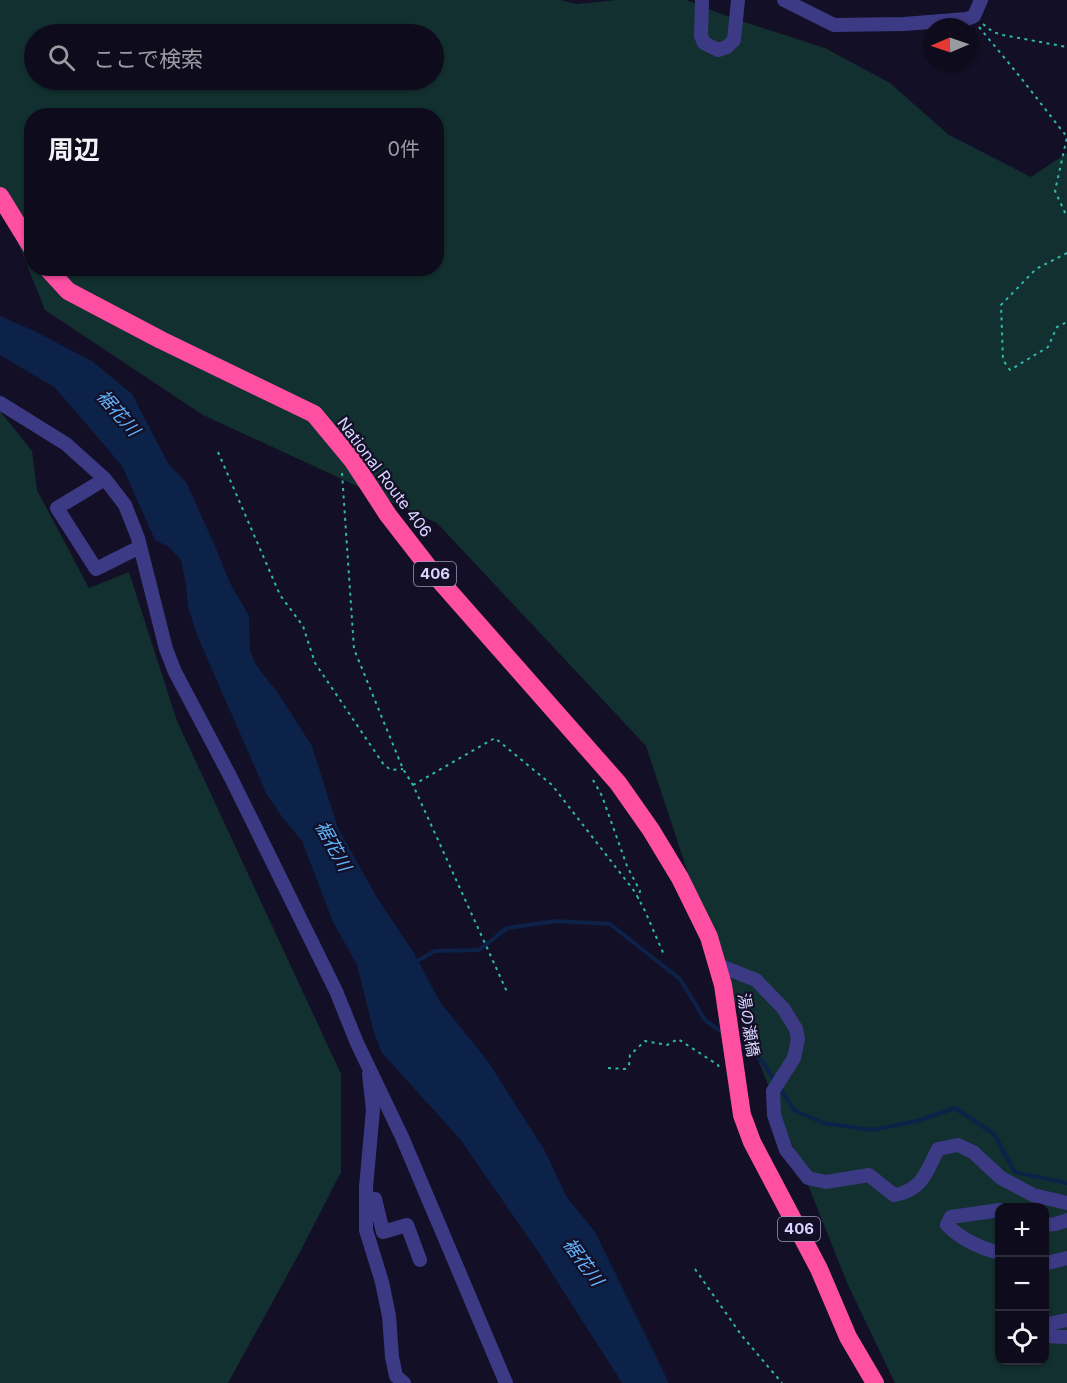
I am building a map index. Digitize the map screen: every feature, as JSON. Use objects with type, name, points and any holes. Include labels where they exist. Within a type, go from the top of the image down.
[{"type":"highway","points":[[0,196],[24,235]]},
{"type":"highway","name":"National Route 406","points":[[54,276],[68,291],[161,340],[314,414],[353,461],[388,515],[433,573],[618,783],[651,830],[680,878],[709,937],[723,985]]},
{"type":"highway","name":"湯の瀬橋","points":[[723,985],[728,1073]]},
{"type":"highway","name":"406","points":[[728,1073],[752,1142],[819,1269],[848,1337],[875,1383]]},
{"type":"street","points":[[702,0],[701,36],[704,43],[718,50],[727,47],[734,40],[738,0]]},
{"type":"street","points":[[784,0],[834,25],[921,23],[967,19],[974,16],[981,0]]},
{"type":"street","points":[[0,403],[66,444],[105,478],[125,505],[140,547],[166,650],[317,953],[393,1117],[506,1383]]},
{"type":"street","points":[[105,478],[57,508],[96,569],[140,547]]},
{"type":"street","points":[[718,965],[756,980],[783,1008],[796,1029],[798,1039],[794,1058],[773,1091],[774,1115],[786,1150],[808,1178],[826,1182],[869,1175],[894,1195],[907,1193],[922,1182],[938,1149],[958,1145],[973,1152],[1001,1178],[1033,1194],[1067,1203]]},
{"type":"street","points":[[367,1063],[373,1110],[366,1198],[366,1230],[389,1316],[396,1376],[404,1383]]},
{"type":"street","points":[[366,1198],[375,1199],[383,1232],[407,1225],[420,1260]]},
{"type":"street","points":[[995,1211],[951,1217],[947,1225],[957,1234],[995,1252]]},
{"type":"street","points":[[1049,1225],[1067,1220]]},
{"type":"street","points":[[1049,1263],[1067,1258]]},
{"type":"street","points":[[1049,1324],[1067,1320]]},
{"type":"street","points":[[1049,1336],[1067,1336]]},
{"type":"path","points":[[974,16],[993,32],[1067,47]]},
{"type":"path","points":[[974,16],[980,31],[1021,78],[1067,137],[1054,191],[1067,217]]},
{"type":"path","points":[[1067,253],[1036,269],[1001,305],[1003,360],[1010,370],[1048,347],[1057,327],[1067,322]]},
{"type":"path","points":[[218,452],[280,595],[303,626],[315,663],[384,765],[391,770],[403,769]]},
{"type":"path","points":[[342,470],[354,649],[403,769],[413,785],[508,994]]},
{"type":"path","points":[[413,785],[495,738],[552,785],[638,899],[664,955]]},
{"type":"path","points":[[591,776],[602,796],[627,866],[640,891],[638,899]]},
{"type":"path","points":[[608,1068],[625,1069],[629,1065],[630,1055],[645,1041],[667,1045],[678,1039],[728,1073]]},
{"type":"path","points":[[695,1269],[742,1336],[782,1383]]},
{"type":"green space","points":[[0,0],[561,0],[576,4],[617,0],[686,0],[732,18],[825,48],[890,83],[949,135],[1031,177],[1067,153],[1067,1383],[895,1383],[848,1285],[709,937],[646,746],[437,523],[203,415],[45,310],[31,276],[444,276],[444,108],[24,108],[24,258],[0,198]]},
{"type":"green space","points":[[0,411],[32,451],[37,490],[89,588],[129,572],[177,721],[341,1074],[341,1172],[228,1383],[0,1383]]},
{"type":"water","name":"裾花川","points":[[0,316],[92,361],[132,394],[169,465],[186,482],[230,583],[249,616],[250,651],[256,665],[278,693],[312,746],[338,828],[376,896],[414,953],[440,1002],[487,1060],[545,1151],[566,1196],[595,1232],[669,1383],[622,1383],[539,1253],[460,1139],[382,1053],[374,1033],[357,965],[333,922],[302,841],[266,793],[197,635],[188,607],[181,560],[169,547],[155,540],[122,466],[77,413],[54,387],[0,355]]},
{"type":"waterway","points":[[415,962],[435,951],[479,950],[507,928],[556,921],[610,924],[680,979],[705,1020],[723,1033]]},
{"type":"waterway","points":[[739,1044],[762,1061],[775,1081]]},
{"type":"waterway","points":[[779,1087],[794,1110],[823,1123],[872,1130],[917,1121],[955,1108],[994,1134],[1015,1172],[1067,1183]]}]
